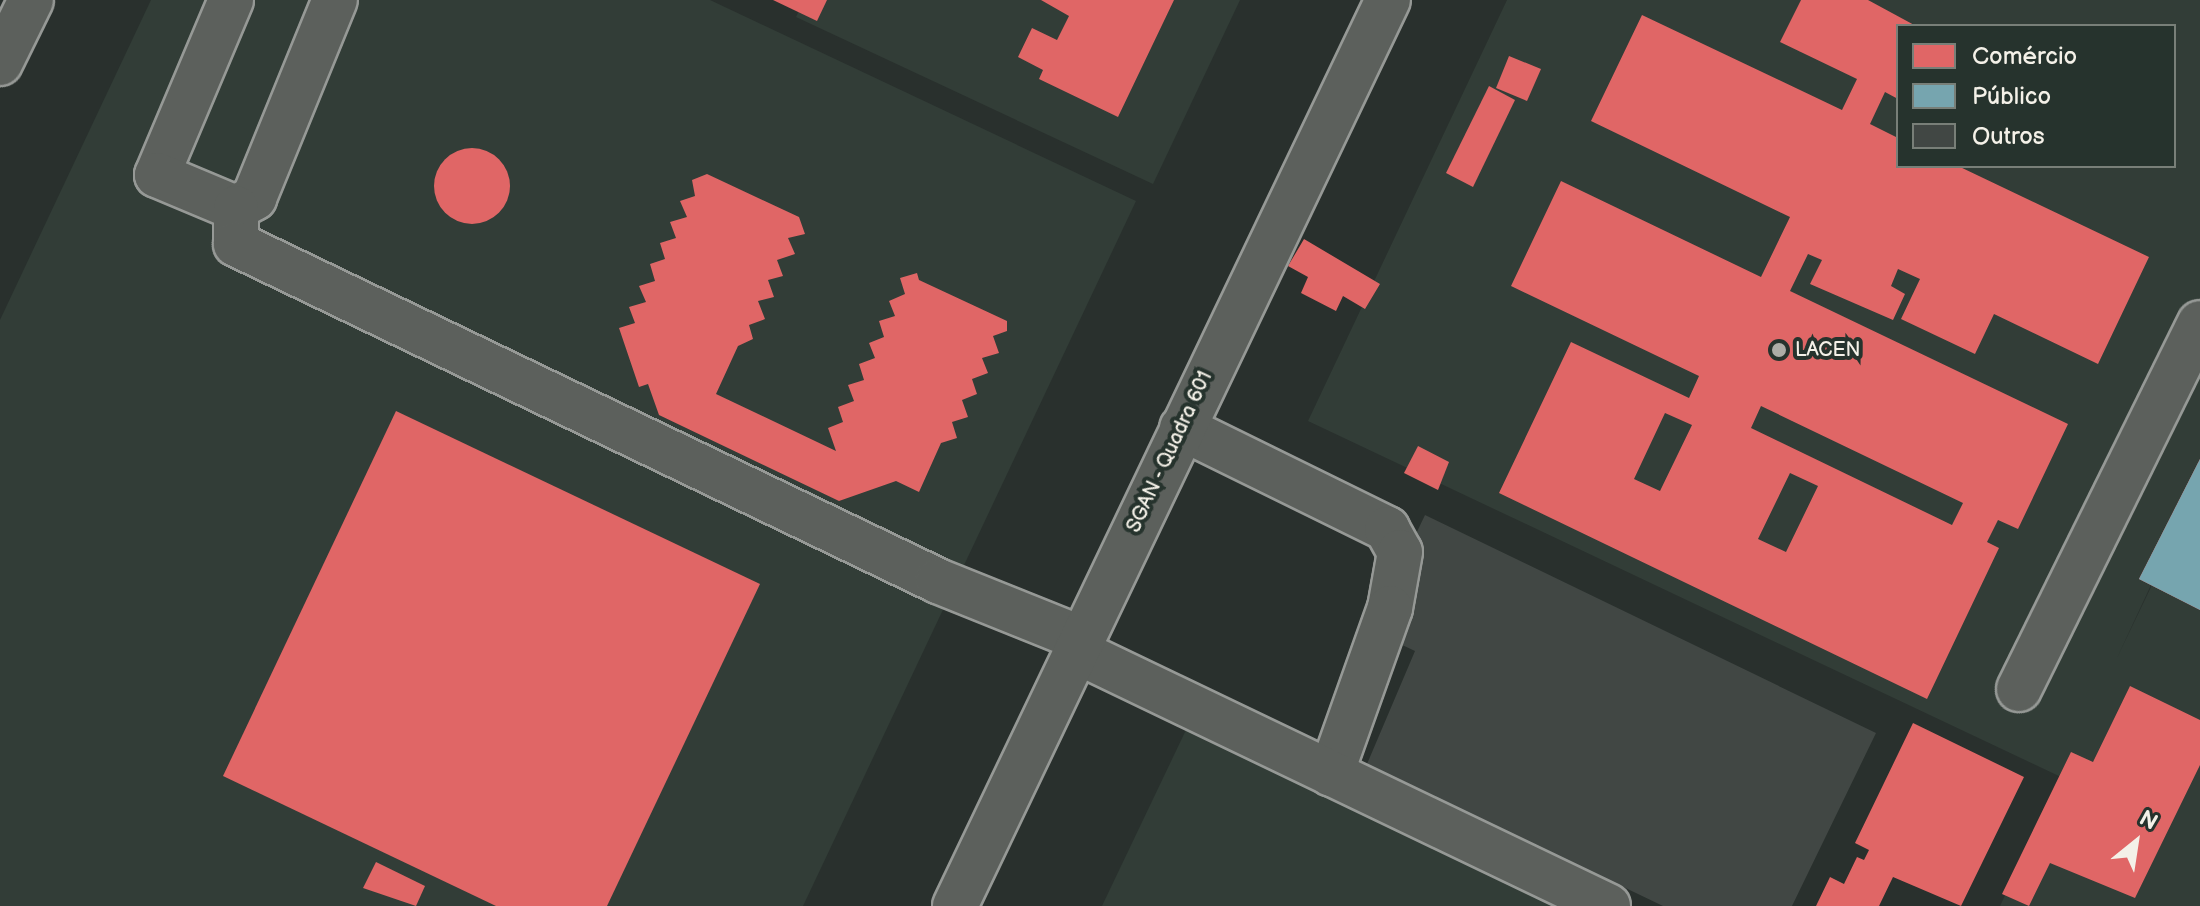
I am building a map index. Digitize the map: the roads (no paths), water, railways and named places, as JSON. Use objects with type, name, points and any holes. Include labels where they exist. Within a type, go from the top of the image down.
[{"type":"street","points":[[0,63],[31,0]]},
{"type":"street","points":[[231,0],[157,175],[236,208]]},
{"type":"street","points":[[236,208],[254,198],[335,0]]},
{"type":"street","name":"SGAN - Quadra 601","points":[[955,906],[1388,0]]},
{"type":"street","points":[[236,208],[236,244],[938,581],[1079,645],[1331,774],[1608,906]]},
{"type":"street","points":[[2019,689],[2200,323]]},
{"type":"street","points":[[1182,428],[1387,529],[1400,552],[1390,608],[1331,774]]},
{"type":"place","name":"LACEN","points":[[1779,350]]}]
